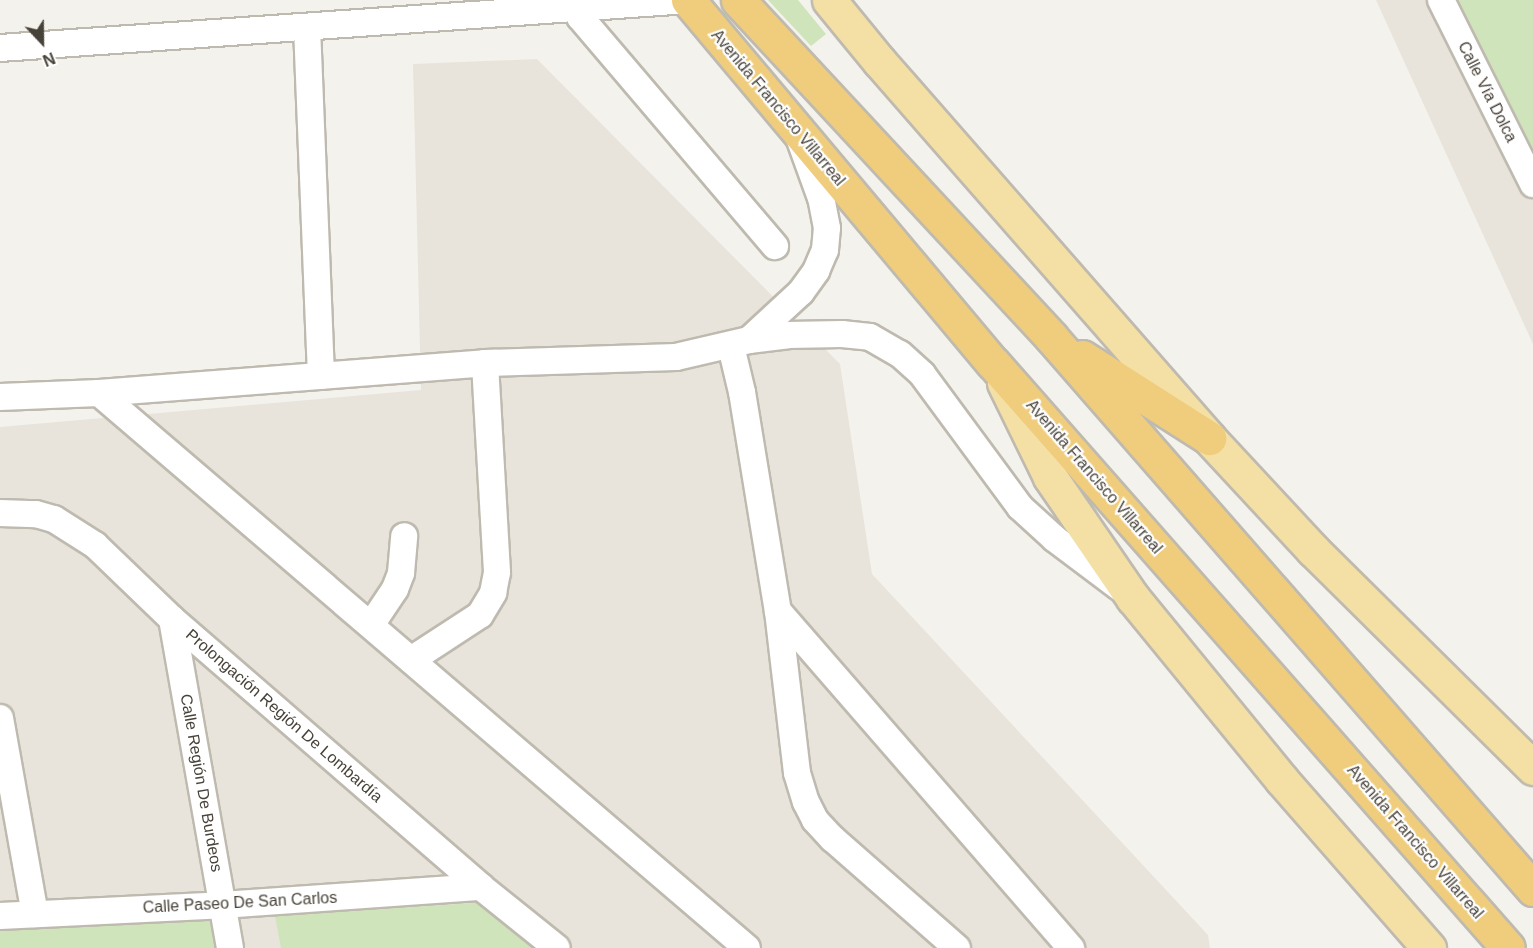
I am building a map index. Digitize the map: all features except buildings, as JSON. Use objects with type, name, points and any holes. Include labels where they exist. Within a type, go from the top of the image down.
[{"type":"highway","name":"Avenida Francisco Villarreal","points":[[688,0],[993,363],[1508,948]]},
{"type":"highway","points":[[738,0],[1050,336],[1533,889]]},
{"type":"highway","points":[[1050,336],[1209,438]]},
{"type":"main road","points":[[829,0],[879,61],[1209,438],[1313,550],[1533,768]]},
{"type":"main road","points":[[993,363],[1050,477],[1133,598],[1281,779],[1429,948]]},
{"type":"street","points":[[0,48],[307,27],[377,11],[576,8],[688,0]]},
{"type":"street","name":"Calle Vía Dolca","points":[[1441,0],[1533,184]]},
{"type":"street","points":[[576,8],[580,17],[775,246]]},
{"type":"street","points":[[307,27],[321,376]]},
{"type":"street","points":[[740,343],[801,292],[816,271],[825,250],[827,228],[820,198],[797,132]]},
{"type":"street","points":[[0,398],[99,393],[485,363],[676,357],[788,335],[842,334],[870,337],[900,354],[922,374],[1020,507],[1055,539],[1133,598]]},
{"type":"street","points":[[740,343],[742,392],[778,611],[797,773],[815,820],[833,839],[957,948]]},
{"type":"street","points":[[411,660],[480,615],[493,593],[497,572],[485,363]]},
{"type":"street","points":[[99,393],[747,948]]},
{"type":"street","name":"Prolongación Región De Lombardía","points":[[0,513],[36,514],[54,519],[95,545],[172,619],[481,887],[557,948]]},
{"type":"street","points":[[371,625],[395,589],[401,573],[404,536]]},
{"type":"street","points":[[778,611],[1071,948]]},
{"type":"street","name":"Calle Región De Burdeos","points":[[172,619],[230,948]]},
{"type":"street","points":[[0,718],[35,914]]},
{"type":"street","name":"Calle Paseo De San Carlos","points":[[0,916],[222,905],[481,887]]},
{"type":"shaded area","points":[[1376,0],[1533,0],[1533,344]]},
{"type":"shaded area","points":[[537,59],[840,364],[872,574],[1208,935],[1210,948],[0,948],[0,427],[421,390],[413,64]]},
{"type":"green space","points":[[768,0],[798,0],[826,34],[811,46]]},
{"type":"green space","points":[[1458,0],[1533,0],[1533,149]]},
{"type":"green space","points":[[502,901],[557,948],[281,948],[275,916]]},
{"type":"green space","points":[[237,917],[244,948],[0,948],[0,931]]}]
